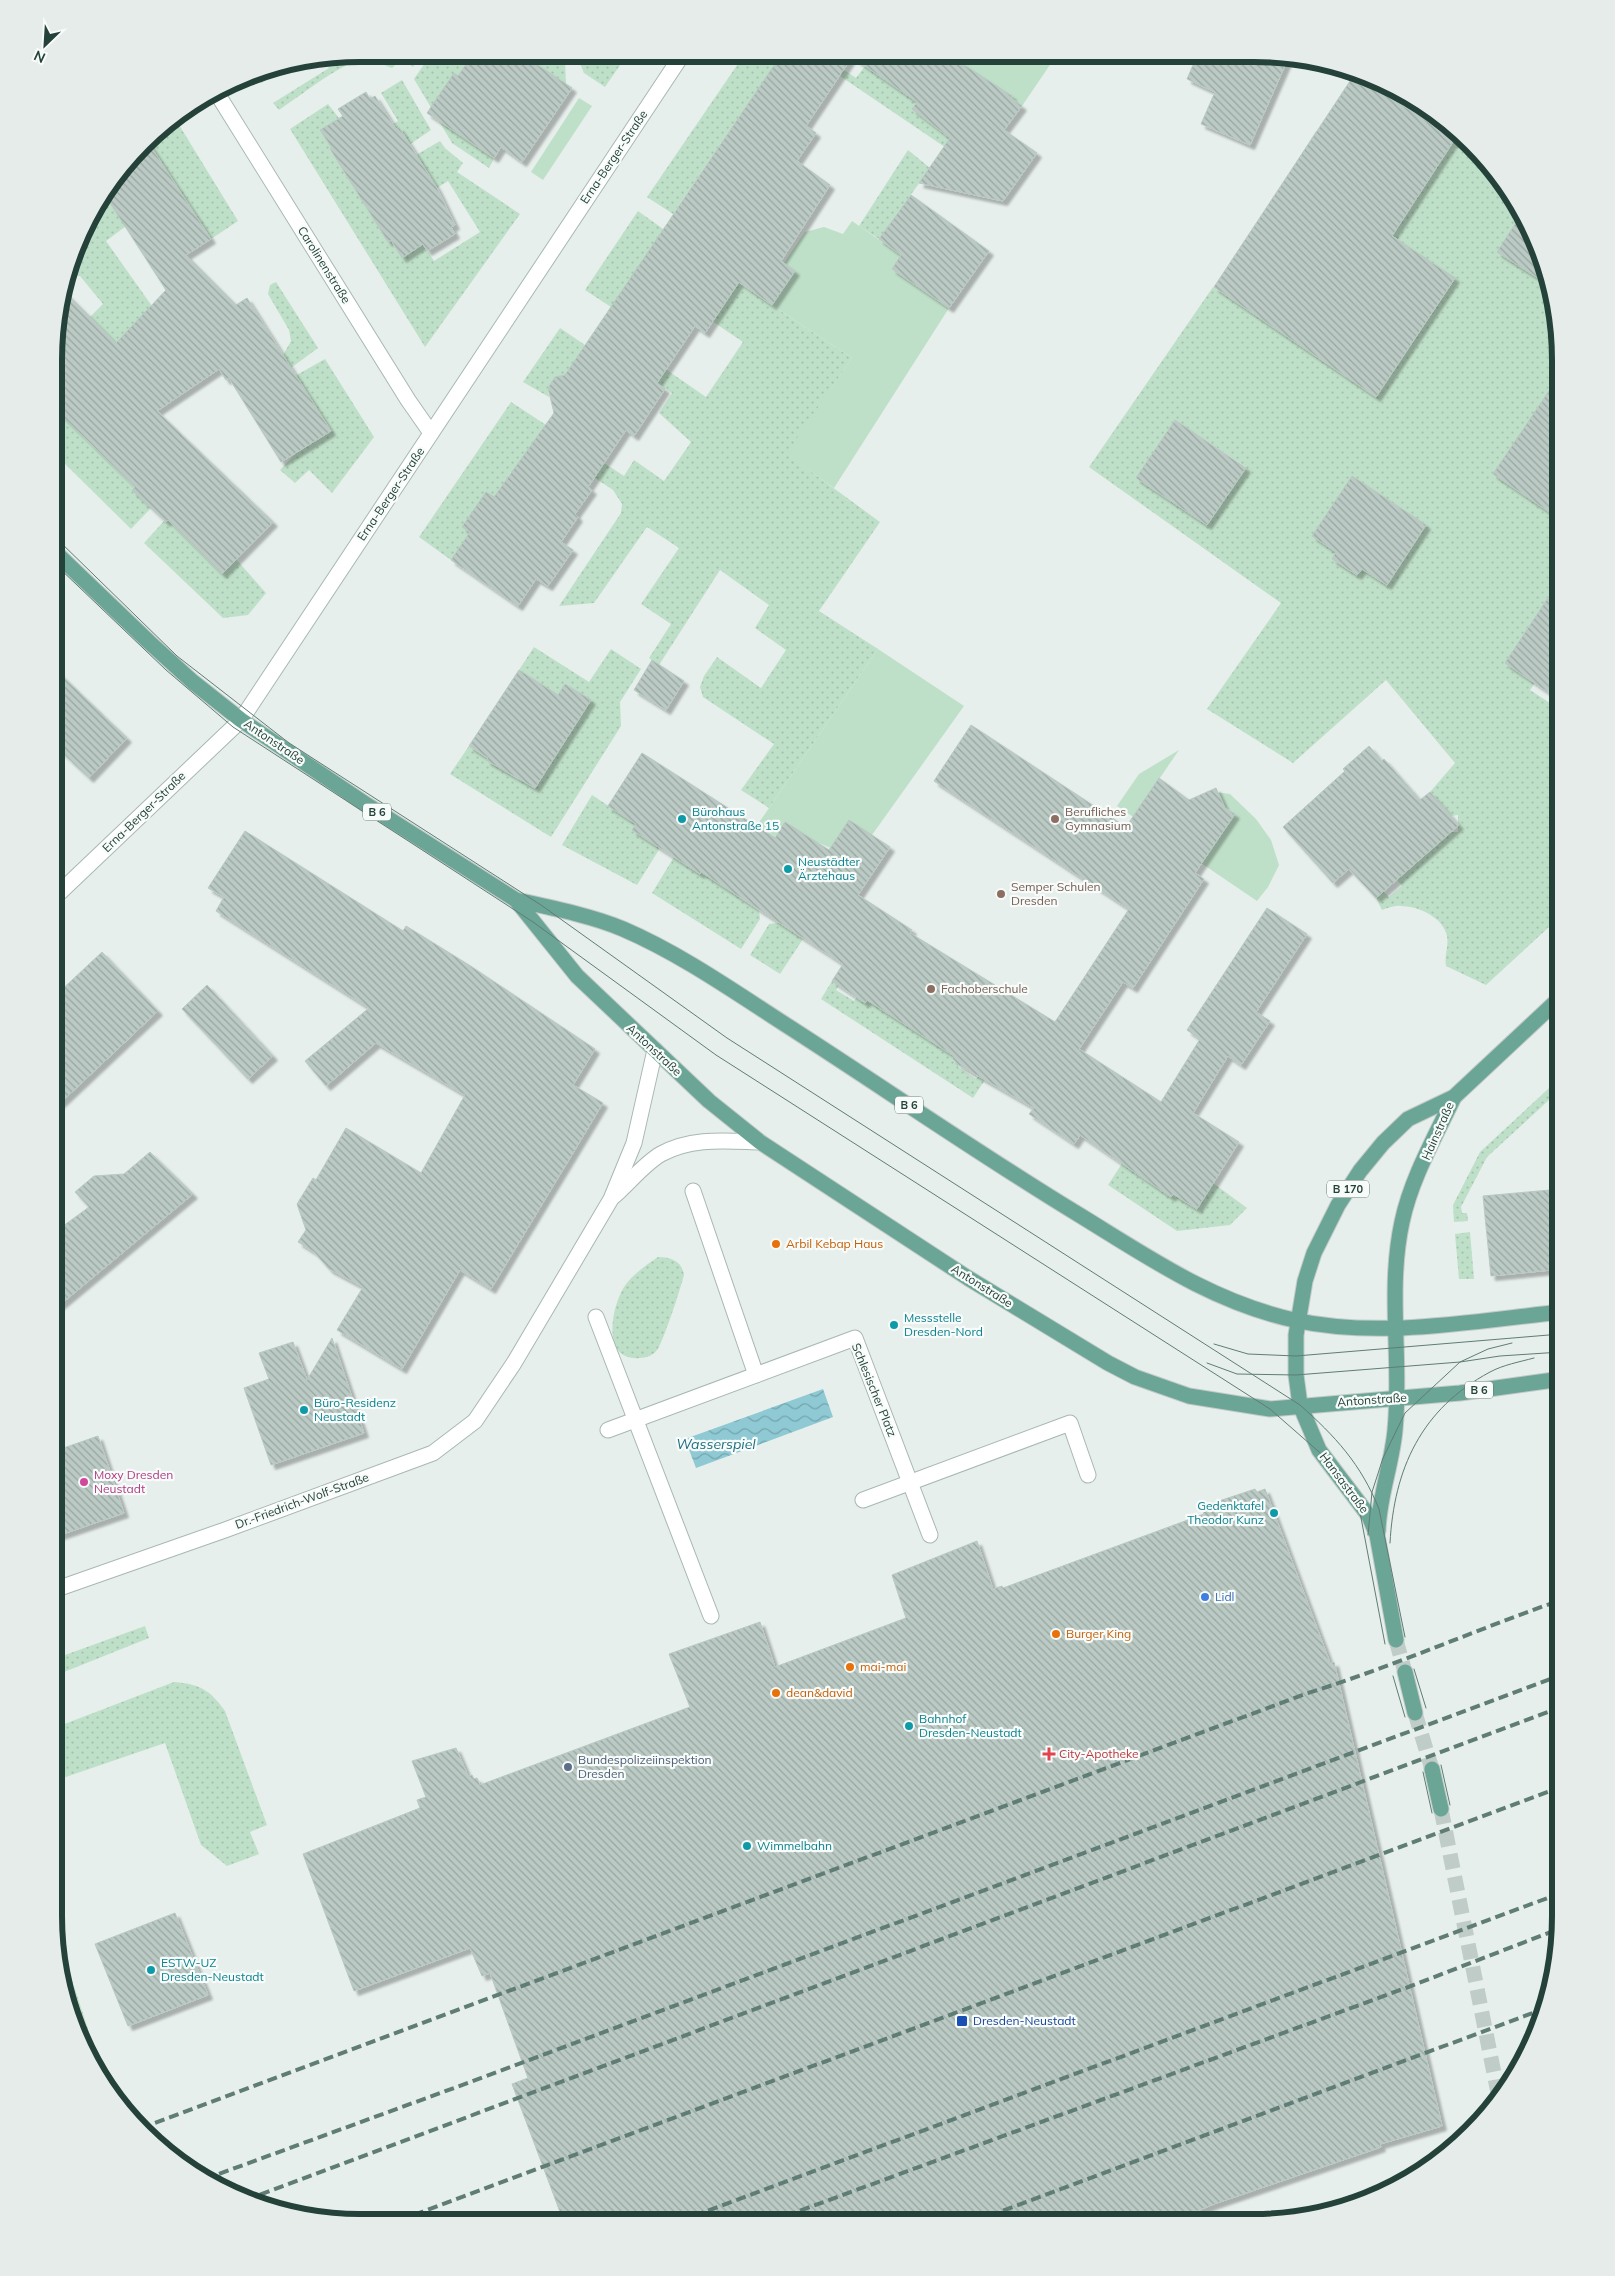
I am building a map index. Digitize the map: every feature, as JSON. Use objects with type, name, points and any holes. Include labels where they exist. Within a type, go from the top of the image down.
[{"type":"main road","name":"Antonstraße","points":[[62,558],[148,642],[193,682],[241,720],[364,804],[516,900],[622,928],[674,956],[751,1001],[1056,1200],[1167,1270],[1198,1287],[1232,1301],[1297,1321],[1338,1326],[1395,1328],[1552,1313]]},
{"type":"main road","name":"Antonstraße","points":[[516,900],[577,976],[710,1101],[760,1142],[968,1278],[1086,1350],[1136,1377],[1189,1396],[1270,1408],[1300,1404],[1397,1398],[1552,1380]]},
{"type":"main road","name":"B 170","points":[[1454,1097],[1552,1005]]},
{"type":"main road","name":"Hainstraße","points":[[1297,1321],[1314,1253],[1338,1205],[1360,1171],[1383,1143],[1408,1119],[1454,1097]]},
{"type":"main road","name":"Hainstraße","points":[[1395,1328],[1397,1254],[1402,1222],[1411,1191],[1454,1097]]},
{"type":"main road","name":"B 170","points":[[1297,1321],[1296,1375],[1300,1404]]},
{"type":"main road","name":"B 170","points":[[1395,1328],[1397,1398]]},
{"type":"main road","name":"Hansastraße","points":[[1377,1535],[1379,1509],[1395,1432],[1397,1398]]},
{"type":"main road","name":"Hansastraße","points":[[1300,1404],[1320,1450],[1369,1516],[1377,1535],[1396,1640]]},
{"type":"main road","points":[[1405,1672],[1415,1713]]},
{"type":"main road","points":[[1432,1769],[1441,1809]]},
{"type":"street","name":"Erna-Berger-Straße","points":[[62,891],[241,720],[677,62]]},
{"type":"street","name":"Carolinenstraße","points":[[220,98],[431,434]]},
{"type":"street","points":[[611,1199],[634,1143],[654,1050]]},
{"type":"street","points":[[611,1199],[660,1155],[678,1148],[695,1142],[712,1140],[760,1142]]},
{"type":"street","points":[[693,1191],[756,1375]]},
{"type":"street","name":"Dr.-Friedrich-Wolf-Straße","points":[[62,1587],[225,1530],[433,1453],[475,1421],[514,1363],[611,1199]]},
{"type":"street","points":[[596,1317],[711,1616]]},
{"type":"street","name":"Schlesischer Platz","points":[[608,1430],[855,1338],[930,1534]]},
{"type":"street","points":[[863,1500],[1070,1423],[1088,1475]]},
{"type":"green space","points":[[354,62],[329,75],[279,110],[273,103],[329,68],[327,64]]},
{"type":"green space","points":[[376,62],[399,62],[392,68]]},
{"type":"green space","points":[[406,62],[416,62],[413,67]]},
{"type":"green space","points":[[426,62],[468,62],[458,76],[454,73],[470,142],[494,158],[489,168],[452,143],[414,79]]},
{"type":"green space","points":[[533,62],[565,62],[566,84]]},
{"type":"green space","points":[[579,62],[622,62],[605,87],[584,73]]},
{"type":"green space","points":[[739,62],[776,62],[673,214],[647,197]]},
{"type":"green space","points":[[819,62],[832,62],[856,78],[865,66],[917,101],[912,109],[970,151],[961,158]]},
{"type":"green space","points":[[960,62],[1052,62],[1022,106],[1011,99],[1012,96]]},
{"type":"green space","points":[[270,77],[261,83],[259,80]]},
{"type":"green space","points":[[402,80],[431,130],[409,145],[393,124],[398,121],[381,93]]},
{"type":"green space","points":[[1372,86],[1404,102],[1452,137]]},
{"type":"green space","points":[[579,98],[592,106],[543,180],[531,172]]},
{"type":"green space","points":[[328,104],[339,118],[320,130],[332,147],[330,150],[388,242],[391,241],[402,258],[423,244],[434,261],[480,232],[448,181],[437,188],[416,155],[440,141],[445,148],[463,163],[457,172],[520,214],[425,347],[290,129]]},
{"type":"green space","points":[[179,124],[238,221],[211,239],[151,149]]},
{"type":"green space","points":[[1316,131],[1344,150],[1454,139],[1491,179],[1517,220],[1497,252],[1541,280],[1547,302],[1552,341],[1552,386],[1493,474],[1552,514],[1552,602],[1547,599],[1505,663],[1535,683],[1530,690],[1552,704],[1552,924],[1486,985],[1446,966],[1447,936],[1441,923],[1435,918],[1415,908],[1396,906],[1382,910],[1376,898],[1383,891],[1389,897],[1402,886],[1397,880],[1451,832],[1458,832],[1458,815],[1450,816],[1430,792],[1455,763],[1386,680],[1293,763],[1207,709],[1281,603],[1089,467],[1213,287],[1258,317],[1312,235],[1292,169]],"holes":[[[1385,231],[1455,279],[1376,397],[1305,349]],[[1175,420],[1246,467],[1207,525],[1136,478]],[[1352,476],[1426,525],[1387,585],[1362,569],[1357,575],[1332,559],[1336,552],[1312,536]]]},
{"type":"green space","points":[[908,150],[930,168],[879,239],[859,226]]},
{"type":"green space","points":[[116,190],[128,208],[126,226],[106,241],[164,323],[135,487],[132,489],[151,508],[131,529],[62,461],[62,371],[84,323],[103,304],[80,276],[75,276],[85,246],[102,211]]},
{"type":"green space","points":[[638,211],[737,282],[852,358],[787,454],[880,522],[819,611],[878,649],[769,808],[741,790],[774,744],[703,697],[700,687],[704,676],[717,657],[761,688],[786,650],[755,628],[769,605],[720,570],[659,665],[649,658],[671,624],[641,604],[679,548],[647,527],[594,603],[559,606],[621,513],[622,504],[613,490],[550,448],[513,473],[511,472],[494,497],[463,527],[470,532],[451,560],[419,537],[511,402],[624,476],[634,460],[664,481],[691,442],[659,413],[672,393],[658,384],[655,387],[648,357],[706,397],[743,342],[703,315],[611,307],[585,290]]},
{"type":"green space","points":[[852,221],[901,255],[892,269],[949,308],[834,488],[786,454],[852,358],[772,305],[795,271],[784,263],[805,232],[824,227],[843,234]]},
{"type":"green space","points":[[276,282],[318,348],[265,387],[291,341],[289,330],[268,294],[270,285]]},
{"type":"green space","points":[[560,328],[585,345],[565,375],[555,377],[548,388],[549,397],[523,382]]},
{"type":"green space","points":[[325,359],[374,437],[332,493],[309,470],[295,483],[280,470],[296,453],[331,431],[295,376]]},
{"type":"green space","points":[[168,520],[222,573],[236,559],[266,593],[248,615],[223,618],[144,543],[164,521]]},
{"type":"green space","points":[[534,647],[589,682],[611,649],[641,669],[620,702],[621,726],[551,837],[450,774],[469,746],[518,780],[519,778],[535,788],[584,711],[581,710],[588,698],[565,684],[558,695],[519,670]]},
{"type":"green space","points":[[878,649],[964,706],[872,835],[833,849],[814,841],[785,823],[775,837],[758,824]]},
{"type":"green space","points":[[1179,750],[1138,810],[1206,856],[1235,814],[1222,806],[1220,796],[1215,792],[1230,794],[1256,819],[1271,840],[1279,865],[1268,887],[1257,901],[1117,806],[1139,774]]},
{"type":"green space","points":[[592,795],[636,824],[632,830],[660,848],[637,885],[562,845]]},
{"type":"green space","points":[[758,824],[775,837],[737,896],[759,911],[760,919],[741,949],[652,893],[674,857],[700,874],[711,856],[730,869]]},
{"type":"green space","points":[[779,923],[803,939],[780,974],[750,955],[769,924]]},
{"type":"green space","points":[[832,981],[839,985],[836,990],[854,1001],[857,997],[867,1000],[954,1056],[953,1059],[960,1063],[958,1067],[976,1079],[979,1076],[985,1080],[973,1098],[821,999]]},
{"type":"green space","points":[[1552,1085],[1552,1097],[1487,1157],[1461,1207],[1462,1213],[1467,1213],[1468,1221],[1454,1222],[1453,1205],[1480,1152]]},
{"type":"green space","points":[[1123,1162],[1144,1174],[1142,1178],[1171,1196],[1213,1183],[1247,1208],[1230,1225],[1177,1231],[1108,1185]]},
{"type":"green space","points":[[1470,1232],[1474,1279],[1459,1279],[1455,1234]]},
{"type":"green space","points":[[658,1257],[671,1259],[678,1263],[684,1275],[672,1314],[656,1352],[640,1358],[628,1357],[619,1352],[614,1343],[612,1332],[619,1296],[631,1278]]},
{"type":"green space","points":[[145,1626],[149,1638],[62,1673],[62,1656]]},
{"type":"green space","points":[[174,1682],[191,1684],[204,1689],[225,1711],[267,1825],[250,1832],[259,1854],[227,1866],[201,1845],[165,1743],[62,1778],[62,1725]]},
{"type":"green space","points":[[68,1971],[69,1971],[91,2038],[89,2039],[78,2011]]},
{"type":"water","name":"Wasserspiel","points":[[823,1389],[833,1417],[696,1468],[685,1439]]},
{"type":"building","points":[[468,62],[533,62],[572,88],[522,162],[501,147],[494,158],[427,113],[454,73],[458,76]]},
{"type":"building","points":[[776,62],[849,62],[806,126],[816,133],[797,161],[830,185],[781,261],[795,271],[772,305],[739,282],[705,333],[695,326],[657,383],[665,389],[634,436],[626,430],[588,487],[592,490],[575,514],[578,517],[561,542],[573,550],[548,586],[536,579],[518,606],[451,560],[470,532],[462,527],[486,492],[494,497],[554,413],[548,388],[555,377],[565,375]]},
{"type":"building","points":[[859,62],[960,62],[1012,96],[1011,98],[1022,106],[1004,130],[1037,153],[1003,201],[919,183],[950,138],[912,109],[917,102]]},
{"type":"building","points":[[1194,62],[1285,64],[1250,145],[1201,124],[1215,92],[1187,79]]},
{"type":"building","points":[[1352,79],[1372,86],[1455,140],[1392,236],[1455,278],[1376,397],[1214,287]]},
{"type":"building","points":[[366,92],[370,99],[375,96],[396,129],[399,127],[437,188],[455,225],[451,227],[455,234],[427,251],[423,244],[402,258],[391,240],[388,242],[320,130],[343,116],[338,109]]},
{"type":"building","points":[[152,148],[211,239],[186,255],[236,305],[247,298],[331,431],[281,462],[229,378],[226,380],[219,369],[157,411],[273,522],[222,574],[168,520],[166,522],[132,490],[135,487],[62,416],[63,341],[69,296],[116,343],[166,290],[109,201],[136,164]]},
{"type":"building","points":[[911,195],[989,251],[949,308],[892,269],[901,255],[879,239]]},
{"type":"building","points":[[1517,220],[1530,246],[1541,280],[1497,252]]},
{"type":"building","points":[[1552,386],[1552,514],[1493,474]]},
{"type":"building","points":[[1175,420],[1246,468],[1207,525],[1136,478]]},
{"type":"building","points":[[1352,476],[1426,525],[1387,585],[1362,569],[1357,575],[1332,559],[1336,552],[1312,536]]},
{"type":"building","points":[[1552,592],[1552,695],[1505,663]]},
{"type":"building","points":[[652,660],[684,681],[666,710],[634,690]]},
{"type":"building","points":[[519,670],[558,695],[565,684],[591,700],[535,788],[486,760],[488,758],[469,746]]},
{"type":"building","points":[[62,676],[127,738],[89,778],[62,753]]},
{"type":"building","points":[[971,725],[1126,827],[1159,778],[1189,800],[1216,788],[1225,808],[1235,814],[1195,873],[1204,879],[1133,988],[1123,982],[1079,1049],[1161,1102],[1200,1039],[1187,1030],[1267,908],[1307,934],[1256,1012],[1270,1021],[1241,1065],[1228,1056],[1193,1113],[1239,1142],[1197,1209],[1173,1194],[1171,1197],[1080,1135],[1074,1144],[1029,1114],[1034,1108],[959,1065],[952,1058],[954,1056],[867,1000],[865,1003],[832,981],[843,964],[701,872],[700,874],[632,830],[636,824],[608,806],[642,753],[775,838],[785,822],[829,850],[849,820],[890,847],[858,895],[912,930],[910,933],[1055,1022],[1129,909],[934,781]]},
{"type":"building","points":[[1369,746],[1382,761],[1384,759],[1420,800],[1430,792],[1459,825],[1376,898],[1349,869],[1333,883],[1283,827],[1345,771],[1343,769]]},
{"type":"building","points":[[245,831],[403,931],[406,926],[469,965],[595,1049],[573,1085],[603,1103],[491,1289],[460,1270],[402,1369],[337,1330],[363,1287],[329,1269],[314,1252],[298,1242],[306,1230],[297,1204],[313,1178],[316,1180],[346,1128],[421,1173],[465,1095],[376,1043],[326,1086],[305,1061],[369,1008],[216,911],[224,897],[208,888]]},
{"type":"building","points":[[102,952],[158,1011],[62,1101],[62,989]]},
{"type":"building","points":[[207,985],[273,1056],[248,1079],[182,1009]]},
{"type":"building","points":[[150,1152],[193,1194],[62,1303],[62,1227],[89,1207],[75,1192],[94,1176],[124,1174]]},
{"type":"building","points":[[1552,1190],[1552,1270],[1491,1276],[1483,1196]]},
{"type":"building","name":"Büro-Residenz Neustadt","points":[[332,1338],[364,1433],[271,1465],[244,1388],[269,1379],[259,1353],[293,1342],[307,1380]]},
{"type":"building","name":"Moxy Dresden Neustadt","points":[[98,1436],[124,1513],[62,1534],[62,1449]]},
{"type":"building","points":[[1255,1489],[1257,1492],[1265,1489],[1330,1663],[1334,1662],[1442,2126],[1380,2144],[1381,2147],[1214,2204],[1190,2214],[561,2214],[512,2084],[528,2078],[490,1973],[482,1976],[470,1948],[354,1991],[303,1854],[420,1808],[417,1800],[426,1797],[412,1761],[456,1748],[468,1776],[472,1775],[474,1779],[477,1778],[480,1785],[690,1707],[669,1654],[760,1622],[775,1667],[906,1618],[892,1575],[977,1541],[993,1589],[1002,1586],[1003,1588],[1204,1514],[1203,1511],[1212,1509],[1210,1504]]},
{"type":"building","name":"ESTW-UZ Dresden-Neustadt","points":[[175,1913],[208,1995],[128,2026],[95,1944]]},
{"type":"tunnel","points":[[1396,1640],[1405,1672]]},
{"type":"tunnel","points":[[1415,1713],[1432,1769]]},
{"type":"tunnel","points":[[1441,1809],[1497,2088]]},
{"type":"tram line","points":[[62,544],[177,656],[289,743],[541,905],[727,1038],[1300,1405],[1325,1428],[1346,1452],[1372,1493],[1379,1509],[1405,1637]]},
{"type":"tram line","points":[[62,571],[166,670],[233,727],[533,922],[716,1055],[1270,1409],[1334,1465],[1358,1502],[1385,1644]]},
{"type":"tram line","points":[[1214,1344],[1248,1354],[1296,1356],[1552,1335]]},
{"type":"tram line","points":[[1368,1535],[1372,1492],[1383,1458],[1405,1413],[1460,1362],[1488,1349],[1512,1343]]},
{"type":"tram line","points":[[1207,1363],[1237,1374],[1296,1375],[1552,1353]]},
{"type":"tram line","points":[[1390,1543],[1398,1490],[1405,1466],[1429,1423],[1446,1404],[1466,1387],[1490,1372],[1534,1358]]},
{"type":"tram line","points":[[1414,1669],[1426,1708]]},
{"type":"tram line","points":[[1393,1676],[1405,1717]]},
{"type":"tram line","points":[[1441,1765],[1450,1805]]},
{"type":"tram line","points":[[1423,1772],[1432,1813]]},
{"type":"railway","points":[[149,2125],[1552,1603]]},
{"type":"railway","points":[[214,2176],[1552,1678]]},
{"type":"railway","points":[[258,2195],[1552,1710]]},
{"type":"railway","points":[[416,2214],[1552,1790]]},
{"type":"railway","points":[[699,2214],[1552,1896]]},
{"type":"railway","points":[[791,2214],[1411,1986],[1552,1931]]},
{"type":"railway","points":[[994,2214],[1537,2011]]},
{"type":"place","name":"Bürohaus Antonstraße 15","points":[[682,819]]},
{"type":"place","name":"Berufliches Gymnasium","points":[[1055,819]]},
{"type":"place","name":"Neustädter Ärztehaus","points":[[788,869]]},
{"type":"place","name":"Semper Schulen Dresden","points":[[1001,894]]},
{"type":"place","name":"Fachoberschule","points":[[931,989]]},
{"type":"place","name":"Arbil Kebap Haus","points":[[776,1244]]},
{"type":"place","name":"Messstelle Dresden-Nord","points":[[894,1325]]},
{"type":"place","name":"Büro-Residenz Neustadt","points":[[304,1410]]},
{"type":"place","name":"Moxy Dresden Neustadt","points":[[84,1482]]},
{"type":"place","name":"Gedenktafel Theodor Kunz","points":[[1274,1513]]},
{"type":"place","name":"Lidl","points":[[1205,1597]]},
{"type":"place","name":"Burger King","points":[[1056,1634]]},
{"type":"place","name":"mai-mai","points":[[850,1667]]},
{"type":"place","name":"dean&david","points":[[776,1693]]},
{"type":"place","name":"Bahnhof Dresden-Neustadt","points":[[909,1726]]},
{"type":"place","name":"City-Apotheke","points":[[1049,1754]]},
{"type":"place","name":"Bundespolizeiinspektion Dresden","points":[[568,1767]]},
{"type":"place","name":"Wimmelbahn","points":[[747,1846]]},
{"type":"place","name":"ESTW-UZ Dresden-Neustadt","points":[[151,1970]]},
{"type":"place","name":"Dresden-Neustadt","points":[[962,2021]]}]
